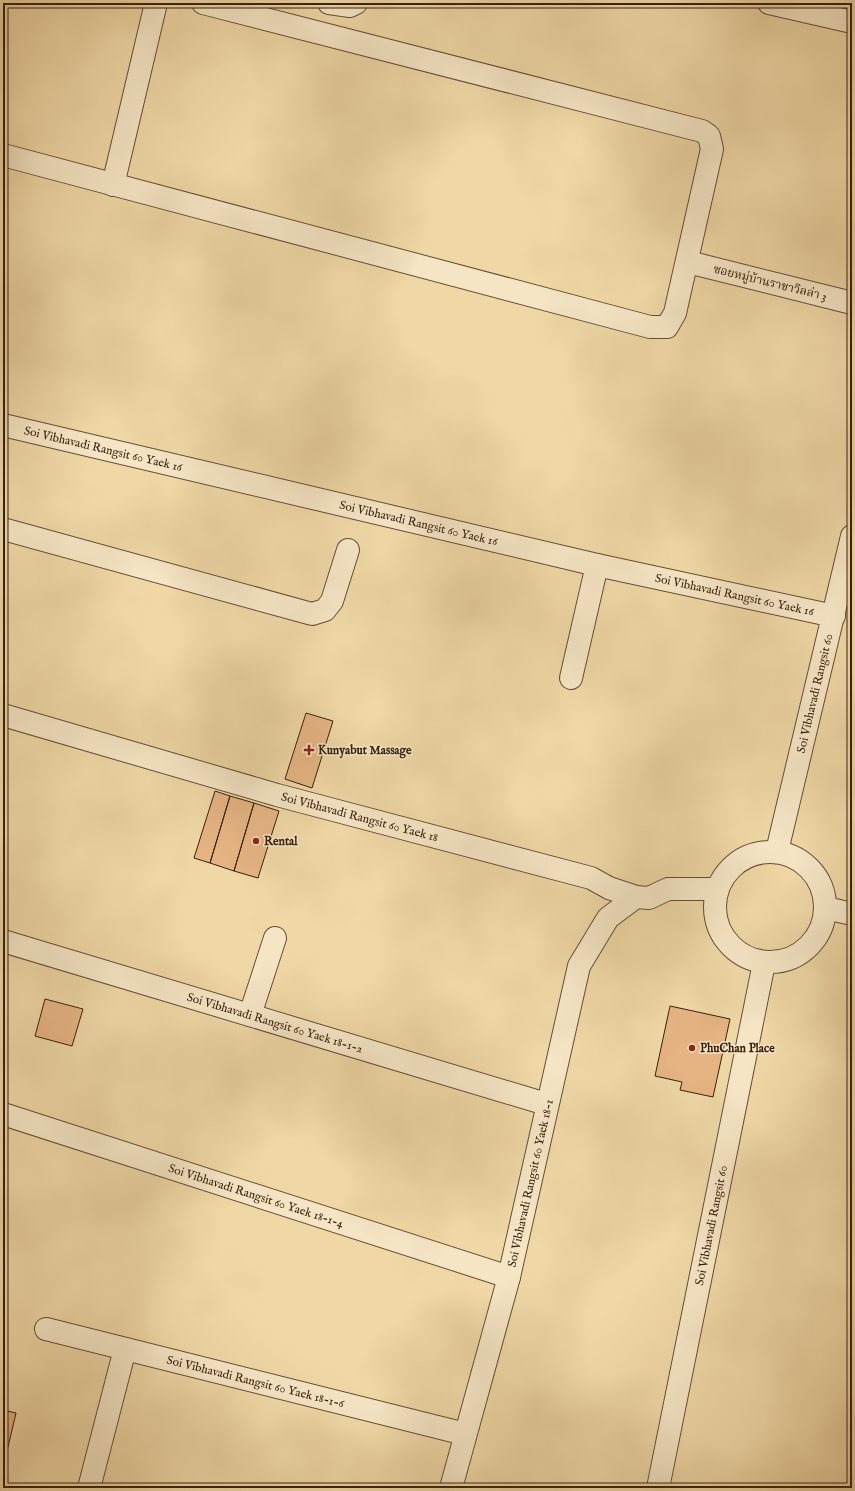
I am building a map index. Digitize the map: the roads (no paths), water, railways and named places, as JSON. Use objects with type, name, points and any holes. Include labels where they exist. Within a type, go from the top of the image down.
[{"type":"street","points":[[113,185],[156,3]]},
{"type":"street","points":[[3,155],[650,327],[667,327],[675,313],[688,262],[712,149],[709,136],[702,131],[203,3]]},
{"type":"street","points":[[329,3],[350,6],[356,3]]},
{"type":"street","points":[[769,3],[852,22]]},
{"type":"street","name":"ซอยหมู่บ้านราชาวิลล่า 3","points":[[688,262],[852,303]]},
{"type":"street","name":"Soi Vibhavadi Rangsit 60 Yaek 16","points":[[3,425],[597,565],[834,616]]},
{"type":"street","points":[[3,529],[312,614],[325,610],[332,601],[348,550]]},
{"type":"street","name":"Soi Vibhavadi Rangsit 60","points":[[777,851],[852,536]]},
{"type":"street","points":[[571,678],[597,565]]},
{"type":"street","name":"Soi Vibhavadi Rangsit 60 Yaek 18","points":[[3,715],[284,797],[591,878],[610,888],[636,897],[649,898],[668,889],[718,889]]},
{"type":"street","points":[[777,851],[792,856],[806,865],[817,877],[824,892],[826,908],[822,926],[813,942],[799,954],[782,961],[764,962],[748,958],[734,950],[723,937],[716,922],[714,905],[718,889],[727,872],[741,859],[758,852],[777,851]]},
{"type":"street","name":"Soi Vibhavadi Rangsit 60 Yaek 18-1","points":[[451,1488],[509,1277],[546,1104],[578,966],[608,918],[636,897]]},
{"type":"street","points":[[826,908],[852,914]]},
{"type":"street","points":[[250,1015],[275,938]]},
{"type":"street","name":"Soi Vibhavadi Rangsit 60 Yaek 18-1-2","points":[[3,941],[546,1104]]},
{"type":"street","name":"Soi Vibhavadi Rangsit 60","points":[[658,1488],[764,962]]},
{"type":"street","name":"Soi Vibhavadi Rangsit 60 Yaek 18-1-4","points":[[3,1114],[509,1277]]},
{"type":"street","name":"Soi Vibhavadi Rangsit 60 Yaek 18-1-6","points":[[46,1329],[465,1434]]},
{"type":"street","points":[[89,1488],[125,1349]]},
{"type":"place","name":"Kunyabut Massage","points":[[309,750]]},
{"type":"place","name":"Rental","points":[[256,841]]},
{"type":"place","name":"PhuChan Place","points":[[692,1048]]}]
